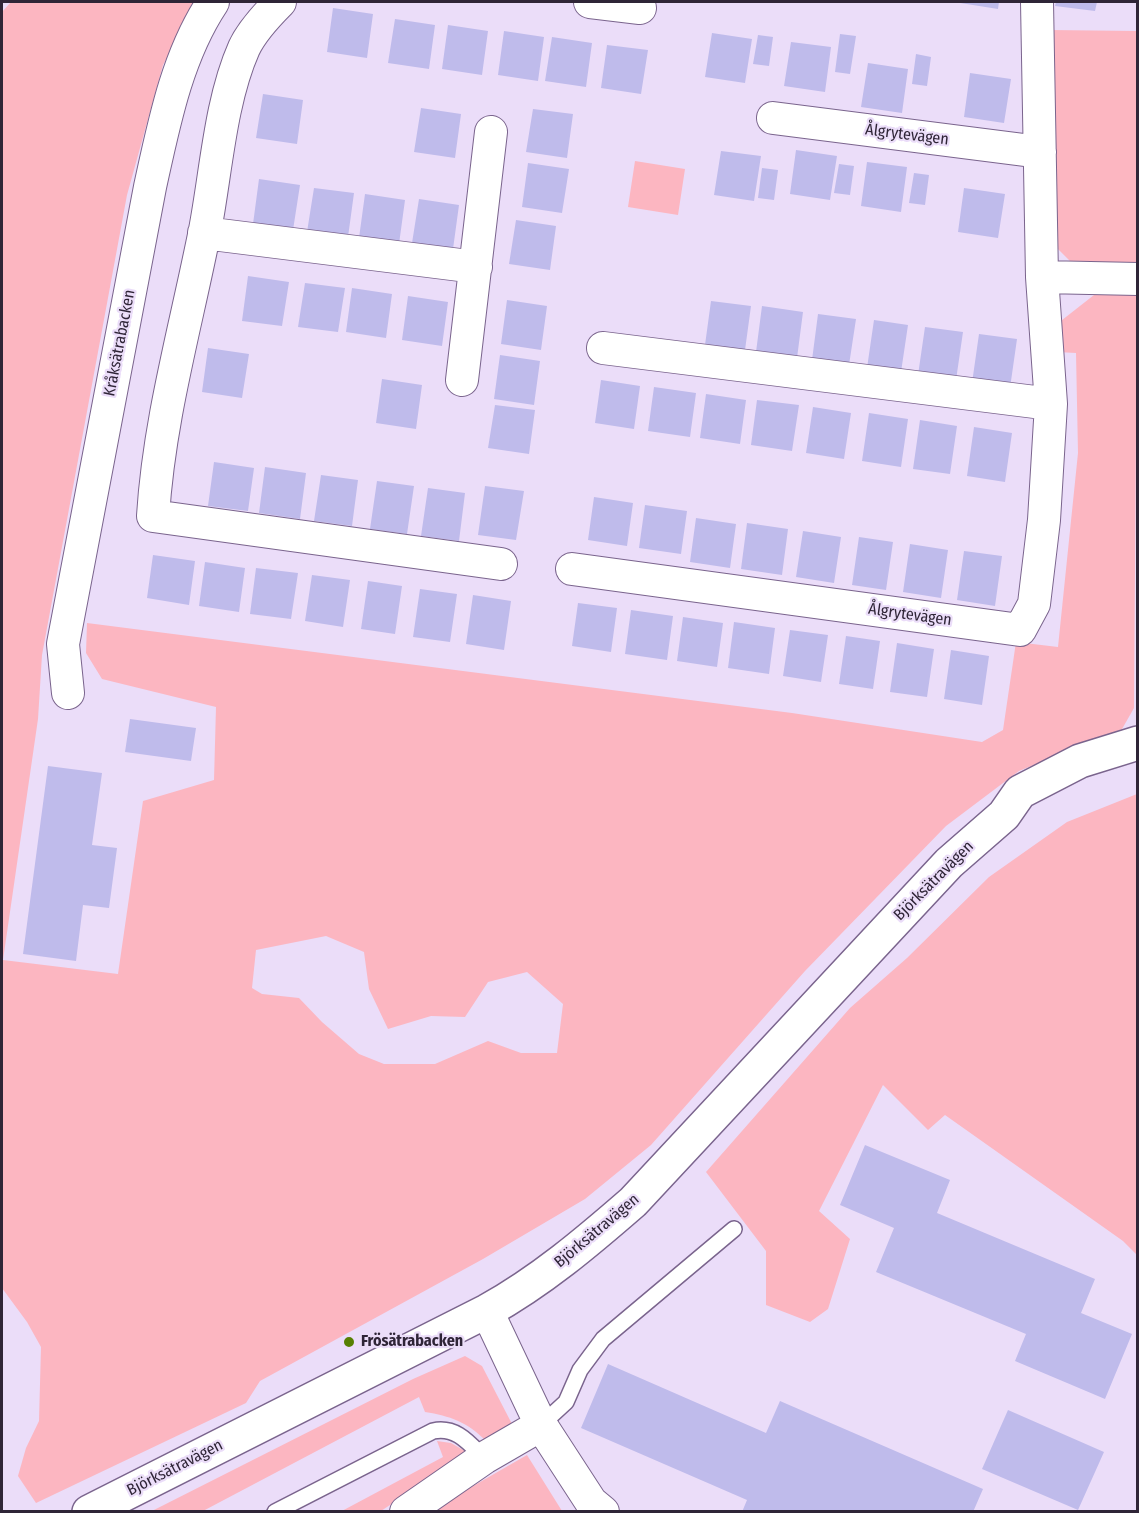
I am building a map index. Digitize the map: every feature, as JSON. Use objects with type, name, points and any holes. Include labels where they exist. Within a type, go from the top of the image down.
[{"type":"street","name":"Kråksätrabacken","points":[[68,693],[63,644],[150,187],[163,126],[181,68],[200,21],[213,2]]},
{"type":"street","points":[[280,2],[263,20],[245,48],[228,99],[204,232],[165,413],[156,466],[153,516],[501,564]]},
{"type":"street","points":[[590,2],[640,8]]},
{"type":"street","name":"Ålgrytevägen","points":[[572,568],[1020,630],[1034,604],[1044,520],[1051,404],[1042,277],[1036,2]]},
{"type":"street","name":"Ålgrytevägen","points":[[773,118],[1040,152]]},
{"type":"street","points":[[462,380],[491,132]]},
{"type":"street","points":[[204,232],[476,267]]},
{"type":"street","points":[[1042,277],[1137,279]]},
{"type":"street","points":[[603,348],[1051,404]]},
{"type":"street","name":"Björksätravägen","points":[[89,1512],[516,1295],[580,1248],[633,1202],[949,863],[1004,815],[1020,792],[1080,761],[1137,743]]},
{"type":"street","name":"Björksätravägen","points":[[1004,815],[1029,811],[1092,780],[1137,767]]},
{"type":"street","points":[[487,1311],[541,1425],[591,1502],[603,1512]]},
{"type":"street","points":[[406,1512],[484,1458],[541,1425]]},
{"type":"lane","points":[[541,1425],[566,1402],[580,1370],[603,1339],[734,1229]]},
{"type":"lane","points":[[275,1512],[433,1431],[444,1428],[461,1435],[484,1458]]},
{"type":"shaded area","points":[[11,2],[197,2],[163,65],[127,195],[42,655],[38,719],[3,960],[118,974],[143,801],[214,780],[216,707],[102,679],[86,653],[87,623],[792,713],[982,742],[1003,730],[1016,642],[1058,647],[1078,453],[1076,353],[1057,352],[1057,324],[1094,295],[1137,294],[1134,708],[1122,729],[1019,771],[946,826],[805,971],[651,1145],[585,1199],[483,1259],[260,1381],[246,1403],[36,1503],[18,1476],[26,1448],[39,1421],[41,1347],[27,1322],[2,1288],[2,12]],"holes":[[[326,936],[364,952],[369,989],[388,1029],[431,1016],[465,1017],[488,982],[527,972],[563,1004],[557,1053],[521,1053],[488,1041],[435,1064],[384,1064],[359,1054],[322,1022],[299,998],[262,994],[252,988],[256,950]]]},
{"type":"shaded area","points":[[1049,30],[1137,31],[1137,267],[1071,262],[1056,247]]},
{"type":"shaded area","points":[[635,161],[685,169],[678,215],[628,207]]},
{"type":"shaded area","points":[[1137,794],[1137,1255],[1123,1241],[945,1115],[928,1130],[883,1085],[819,1211],[850,1239],[828,1309],[810,1322],[766,1305],[766,1251],[706,1172],[850,1008],[907,958],[989,877],[1067,822]]},
{"type":"shaded area","points":[[465,1356],[482,1366],[512,1424],[485,1440],[458,1421],[425,1412],[419,1397],[203,1511],[150,1512],[413,1379]]},
{"type":"shaded area","points":[[437,1441],[451,1443],[465,1451],[459,1459],[381,1511],[340,1512],[443,1457]]},
{"type":"shaded area","points":[[527,1455],[562,1511],[428,1512]]},
{"type":"building","points":[[954,2],[999,2],[998,9]]},
{"type":"building","points":[[1056,2],[1097,2],[1095,11],[1055,6]]},
{"type":"building","points":[[333,8],[373,14],[367,58],[327,52]]},
{"type":"building","points":[[395,19],[435,25],[429,69],[388,63]]},
{"type":"building","points":[[448,25],[488,31],[482,75],[442,69]]},
{"type":"building","points":[[504,31],[544,37],[538,81],[498,75]]},
{"type":"building","points":[[712,33],[752,39],[745,83],[705,77]]},
{"type":"building","points":[[840,34],[856,36],[850,74],[835,72]]},
{"type":"building","points":[[758,35],[773,37],[769,66],[753,64]]},
{"type":"building","points":[[552,37],[592,43],[586,87],[545,81]]},
{"type":"building","points":[[791,42],[831,47],[825,92],[784,86]]},
{"type":"building","points":[[607,45],[648,50],[641,94],[601,88]]},
{"type":"building","points":[[916,54],[931,57],[927,86],[912,84]]},
{"type":"building","points":[[868,63],[908,69],[902,113],[861,107]]},
{"type":"building","points":[[970,73],[1011,79],[1004,123],[964,117]]},
{"type":"building","points":[[263,94],[303,100],[297,144],[256,138]]},
{"type":"building","points":[[421,108],[461,114],[455,158],[414,152]]},
{"type":"building","points":[[533,109],[573,114],[567,158],[526,152]]},
{"type":"building","points":[[796,150],[837,156],[830,200],[790,194]]},
{"type":"building","points":[[721,151],[761,156],[754,201],[714,195]]},
{"type":"building","points":[[867,162],[907,167],[901,212],[861,206]]},
{"type":"building","points":[[528,163],[569,169],[562,213],[522,207]]},
{"type":"building","points":[[839,164],[854,166],[850,195],[834,193]]},
{"type":"building","points":[[762,168],[778,170],[774,200],[758,198]]},
{"type":"building","points":[[914,173],[929,175],[925,205],[909,203]]},
{"type":"building","points":[[259,179],[300,185],[293,230],[253,224]]},
{"type":"building","points":[[314,188],[354,193],[348,237],[307,232]]},
{"type":"building","points":[[964,188],[1005,194],[998,238],[958,232]]},
{"type":"building","points":[[365,194],[405,200],[399,244],[359,238]]},
{"type":"building","points":[[419,199],[459,205],[453,249],[412,243]]},
{"type":"building","points":[[516,220],[556,226],[550,270],[509,264]]},
{"type":"building","points":[[248,276],[289,282],[282,326],[242,321]]},
{"type":"building","points":[[305,283],[345,288],[338,332],[298,327]]},
{"type":"building","points":[[352,288],[392,294],[386,338],[346,332]]},
{"type":"building","points":[[408,296],[448,302],[442,346],[402,340]]},
{"type":"building","points":[[507,300],[547,306],[541,350],[501,344]]},
{"type":"building","points":[[711,301],[751,306],[745,350],[705,345]]},
{"type":"building","points":[[762,306],[803,312],[797,358],[756,352]]},
{"type":"building","points":[[818,314],[856,319],[849,365],[812,360]]},
{"type":"building","points":[[874,320],[908,325],[901,372],[867,368]]},
{"type":"building","points":[[925,327],[963,332],[956,380],[918,375]]},
{"type":"building","points":[[979,334],[1017,339],[1010,388],[972,383]]},
{"type":"building","points":[[208,348],[249,354],[242,398],[202,392]]},
{"type":"building","points":[[500,355],[540,361],[534,405],[494,399]]},
{"type":"building","points":[[382,379],[422,385],[416,429],[376,423]]},
{"type":"building","points":[[601,380],[640,386],[634,429],[595,423]]},
{"type":"building","points":[[654,387],[696,393],[690,437],[648,431]]},
{"type":"building","points":[[706,394],[746,400],[740,444],[700,438]]},
{"type":"building","points":[[757,400],[799,405],[792,451],[751,445]]},
{"type":"building","points":[[495,405],[535,410],[529,454],[488,448]]},
{"type":"building","points":[[813,407],[851,413],[844,459],[806,453]]},
{"type":"building","points":[[869,413],[908,419],[901,467],[862,461]]},
{"type":"building","points":[[920,420],[957,426],[950,474],[913,469]]},
{"type":"building","points":[[974,427],[1012,433],[1005,482],[967,476]]},
{"type":"building","points":[[214,462],[254,468],[248,511],[208,506]]},
{"type":"building","points":[[265,467],[306,473],[300,519],[259,513]]},
{"type":"building","points":[[321,475],[358,480],[352,526],[314,521]]},
{"type":"building","points":[[377,481],[414,486],[407,534],[370,529]]},
{"type":"building","points":[[485,486],[524,491],[516,540],[478,535]]},
{"type":"building","points":[[428,488],[465,493],[459,541],[421,536]]},
{"type":"building","points":[[594,497],[633,503],[627,546],[588,540]]},
{"type":"building","points":[[645,505],[687,511],[681,554],[639,548]]},
{"type":"building","points":[[696,518],[736,524],[730,568],[690,562]]},
{"type":"building","points":[[747,523],[788,529],[782,575],[741,569]]},
{"type":"building","points":[[803,531],[841,537],[834,583],[796,577]]},
{"type":"building","points":[[859,537],[893,542],[886,590],[852,585]]},
{"type":"building","points":[[910,544],[948,550],[941,598],[903,592]]},
{"type":"building","points":[[964,551],[1002,556],[995,606],[957,600]]},
{"type":"building","points":[[153,555],[195,561],[189,605],[147,598]]},
{"type":"building","points":[[205,562],[245,568],[239,612],[199,606]]},
{"type":"building","points":[[256,568],[298,573],[291,619],[250,614]]},
{"type":"building","points":[[312,575],[350,580],[343,627],[305,621]]},
{"type":"building","points":[[368,581],[402,586],[395,634],[361,629]]},
{"type":"building","points":[[420,589],[457,594],[450,642],[413,637]]},
{"type":"building","points":[[473,595],[511,601],[504,650],[466,644]]},
{"type":"building","points":[[578,603],[617,608],[611,652],[572,646]]},
{"type":"building","points":[[631,610],[673,616],[667,660],[625,654]]},
{"type":"building","points":[[683,617],[723,623],[717,667],[677,661]]},
{"type":"building","points":[[734,622],[775,628],[769,674],[728,668]]},
{"type":"building","points":[[790,630],[828,635],[821,682],[783,676]]},
{"type":"building","points":[[846,636],[880,641],[873,689],[839,684]]},
{"type":"building","points":[[897,643],[934,649],[927,697],[890,692]]},
{"type":"building","points":[[951,650],[989,656],[982,705],[944,699]]},
{"type":"building","points":[[130,719],[196,728],[191,761],[125,752]]},
{"type":"building","points":[[48,766],[102,773],[92,845],[117,848],[109,908],[83,905],[76,961],[23,954]]},
{"type":"building","points":[[865,1145],[950,1180],[937,1213],[1095,1279],[1081,1313],[1132,1334],[1105,1399],[1015,1361],[1026,1334],[876,1272],[894,1228],[840,1205]]},
{"type":"building","points":[[608,1364],[766,1433],[780,1401],[983,1489],[973,1512],[742,1512],[747,1500],[581,1428]]},
{"type":"building","points":[[1008,1410],[1104,1452],[1078,1510],[982,1469]]},
{"type":"place","name":"Frösätrabacken","points":[[349,1342]]}]
